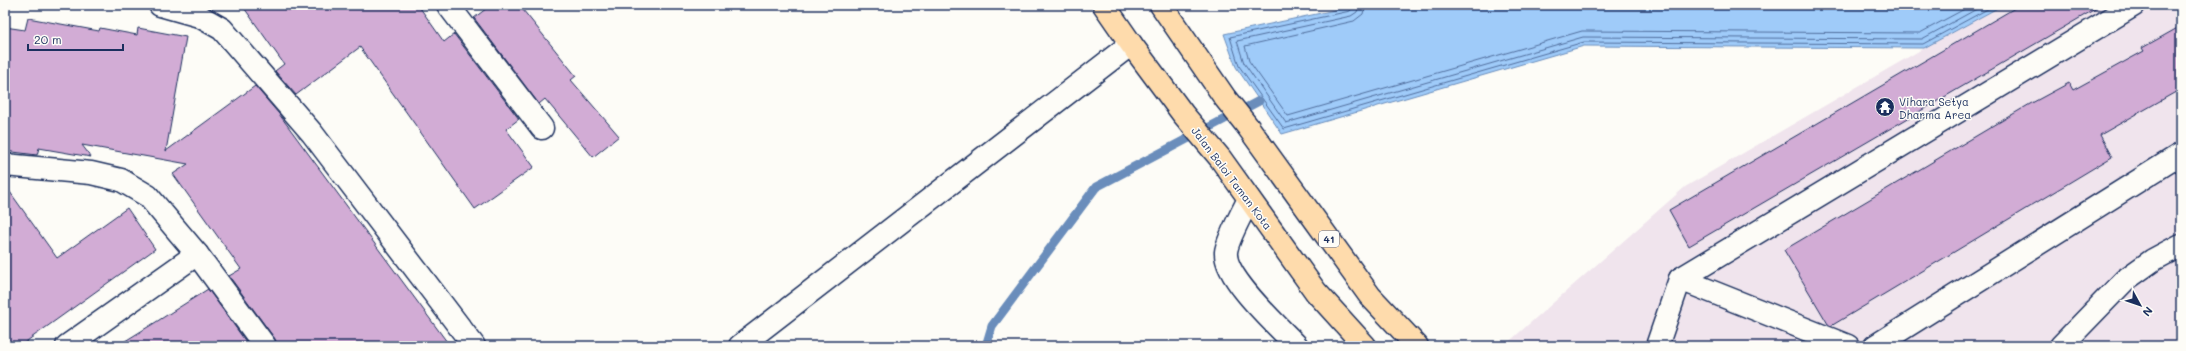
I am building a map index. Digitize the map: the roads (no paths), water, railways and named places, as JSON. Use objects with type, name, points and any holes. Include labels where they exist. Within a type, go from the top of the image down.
[{"type":"highway","name":"Jalan Baloi Taman Kota","points":[[1104,5],[1183,114],[1220,158],[1316,292],[1365,346]]},
{"type":"highway","name":"41","points":[[1161,5],[1225,98],[1248,127],[1370,296],[1417,346]]},
{"type":"street","points":[[160,5],[199,16],[222,28],[312,133],[474,346]]},
{"type":"street","points":[[448,5],[542,128]]},
{"type":"street","points":[[1657,346],[1680,278],[2134,5]]},
{"type":"street","points":[[740,346],[1131,44]]},
{"type":"street","points":[[1875,346],[2181,154]]},
{"type":"street","points":[[7,167],[91,173],[121,180],[148,196],[197,254],[265,346]]},
{"type":"street","points":[[1249,199],[1226,250],[1226,260],[1230,271],[1245,290],[1297,346]]},
{"type":"street","points":[[2061,346],[2125,280],[2153,260],[2181,245]]},
{"type":"street","points":[[67,346],[197,254]]},
{"type":"street","points":[[1680,278],[1848,346]]},
{"type":"water","points":[[1358,5],[2003,5],[1924,48],[1584,46],[1282,134],[1236,67],[1224,34]]},
{"type":"waterway","points":[[986,346],[992,326],[1096,187],[1259,101]]},
{"type":"place","name":"Vihara Setya Dharma Area","points":[[1885,107]]}]
